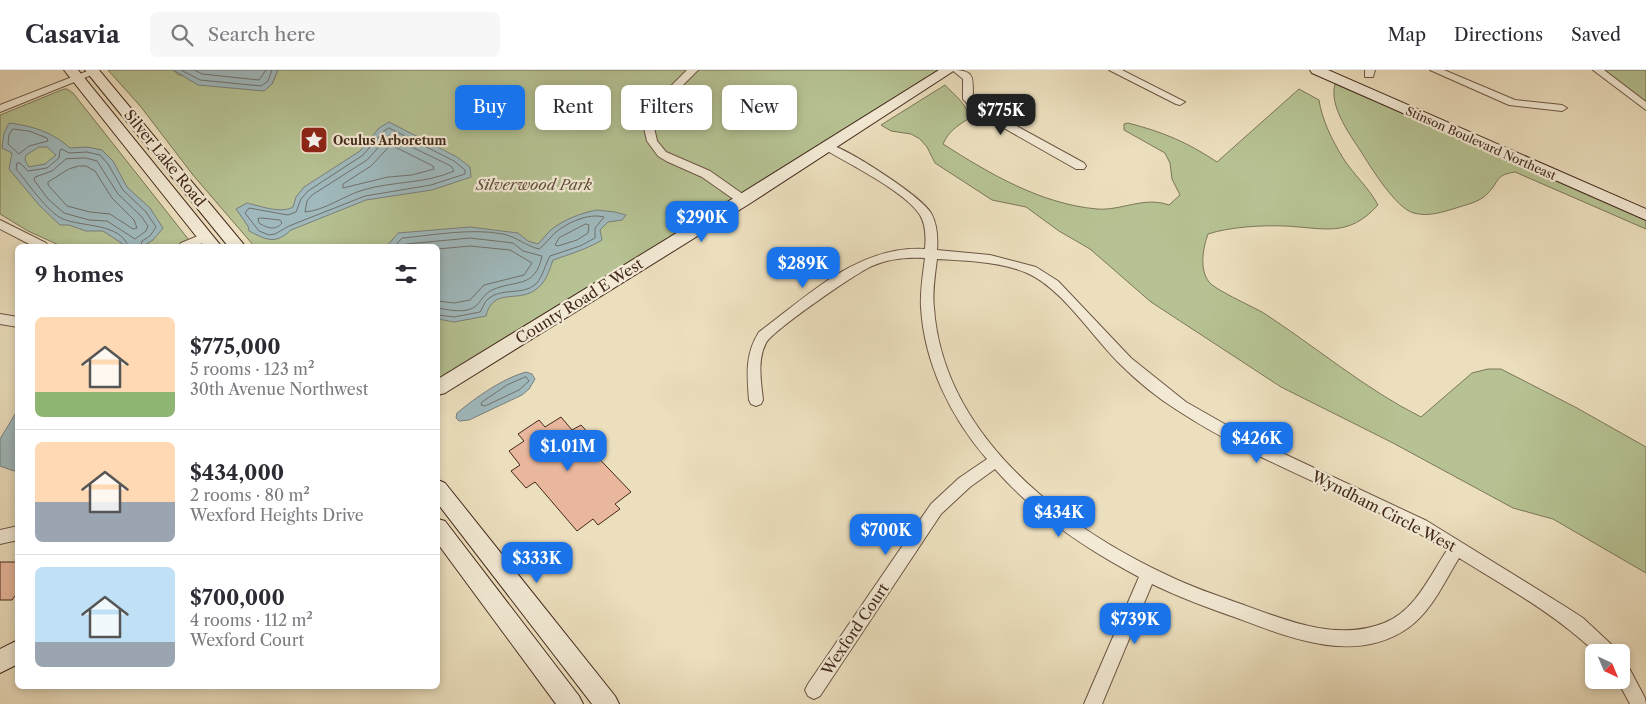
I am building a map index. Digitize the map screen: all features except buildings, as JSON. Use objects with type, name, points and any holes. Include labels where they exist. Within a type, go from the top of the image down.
[{"type":"main road","points":[[440,492],[607,704]]},
{"type":"main road","points":[[0,662],[15,654]]},
{"type":"street","points":[[693,70],[654,109],[648,123],[652,140],[656,148],[670,159],[706,174],[743,200]]},
{"type":"street","name":"County Road E West","points":[[440,387],[743,200],[948,70]]},
{"type":"street","points":[[957,70],[967,75],[970,82],[968,99],[978,108],[1080,166]]},
{"type":"street","points":[[1114,70],[1180,102]]},
{"type":"street","name":"Stinson Boulevard Northeast","points":[[1317,70],[1646,215]]},
{"type":"street","points":[[1435,70],[1514,103],[1562,108]]},
{"type":"street","points":[[1598,70],[1646,107]]},
{"type":"street","points":[[0,109],[74,74],[93,71]]},
{"type":"street","name":"Silver Lake Road","points":[[93,71],[235,244]]},
{"type":"street","points":[[74,74],[209,241],[194,244]]},
{"type":"street","points":[[828,146],[909,198],[923,210],[931,227],[926,303],[929,328],[936,356],[950,392],[963,415],[996,461],[1041,504],[1072,529],[1107,552],[1148,574],[1193,594],[1288,630],[1331,639],[1352,639],[1372,636],[1390,630],[1405,621],[1424,600],[1456,547]]},
{"type":"street","points":[[0,224],[38,244]]},
{"type":"street","name":"Wyndham Circle West","points":[[756,400],[753,362],[754,352],[758,343],[772,328],[848,273],[867,263],[895,255],[930,254],[1006,262],[1032,270],[1045,278],[1065,295],[1126,362],[1181,406],[1239,439],[1377,504],[1456,547],[1568,618],[1598,644]]},
{"type":"street","points":[[0,319],[15,322]]},
{"type":"street","name":"Wexford Court","points":[[814,690],[936,509],[970,477],[996,461]]},
{"type":"street","points":[[440,531],[571,704]]},
{"type":"street","points":[[0,537],[15,534]]},
{"type":"street","points":[[1092,704],[1148,574]]},
{"type":"street","points":[[1630,684],[1641,702]]},
{"type":"green space","name":"Silverwood Park","points":[[108,70],[173,70],[179,75],[272,84],[278,70],[943,70],[440,378],[440,244],[252,244],[193,175],[141,107]]},
{"type":"green space","points":[[1603,70],[1646,70],[1646,103]]},
{"type":"green space","points":[[1335,84],[1646,219],[1646,229],[1515,172],[1500,177],[1484,197],[1472,203],[1430,214],[1419,214],[1407,210],[1399,204],[1384,186],[1345,127],[1335,101]]},
{"type":"green space","points":[[945,85],[964,105],[968,119],[950,133],[943,144],[1017,186],[1056,201],[1097,209],[1151,202],[1169,205],[1180,195],[1172,179],[1170,163],[1165,153],[1124,130],[1124,124],[1141,126],[1174,138],[1217,162],[1299,89],[1319,100],[1331,137],[1347,164],[1378,205],[1356,222],[1346,227],[1335,229],[1256,226],[1208,234],[1203,252],[1203,265],[1209,282],[1225,293],[1262,312],[1380,394],[1421,417],[1472,373],[1488,369],[1501,369],[1577,408],[1646,447],[1646,573],[1553,519],[1513,508],[1393,443],[1281,387],[1151,302],[1090,249],[1059,231],[1026,207],[992,200],[935,163],[927,147],[920,139],[911,134],[891,131],[881,125]]},
{"type":"green space","points":[[67,89],[73,93],[189,240],[181,244],[57,244],[28,231],[0,214],[0,115]]},
{"type":"water","points":[[173,70],[278,70],[272,84],[264,91],[198,85]]},
{"type":"water","points":[[389,122],[457,157],[470,167],[471,177],[432,190],[366,200],[291,230],[280,238],[266,239],[249,231],[248,226],[236,209],[247,203],[277,210],[293,207],[296,197],[304,187],[360,151],[379,128]]},
{"type":"water","points":[[9,123],[34,128],[49,134],[70,148],[87,147],[102,150],[113,161],[127,187],[150,208],[163,228],[153,240],[147,244],[123,244],[103,231],[86,231],[69,225],[60,225],[40,206],[9,169],[12,153],[2,148],[4,133]],"holes":[[[39,147],[47,147],[56,155],[45,164],[29,167],[25,160],[26,155]]]},
{"type":"water","points":[[597,210],[626,215],[622,220],[608,222],[600,230],[602,240],[584,249],[553,260],[544,280],[535,290],[528,294],[500,298],[489,307],[486,316],[454,322],[440,319],[440,244],[389,244],[398,233],[470,227],[518,233],[528,241],[538,244],[562,222]]},
{"type":"water","points":[[526,372],[532,374],[535,379],[529,389],[522,395],[469,420],[459,421],[456,418],[457,413],[490,389]]},
{"type":"water","points":[[15,414],[15,471],[0,466],[0,439]]},
{"type":"place","name":"Oculus Arboretum","points":[[314,140]]}]
